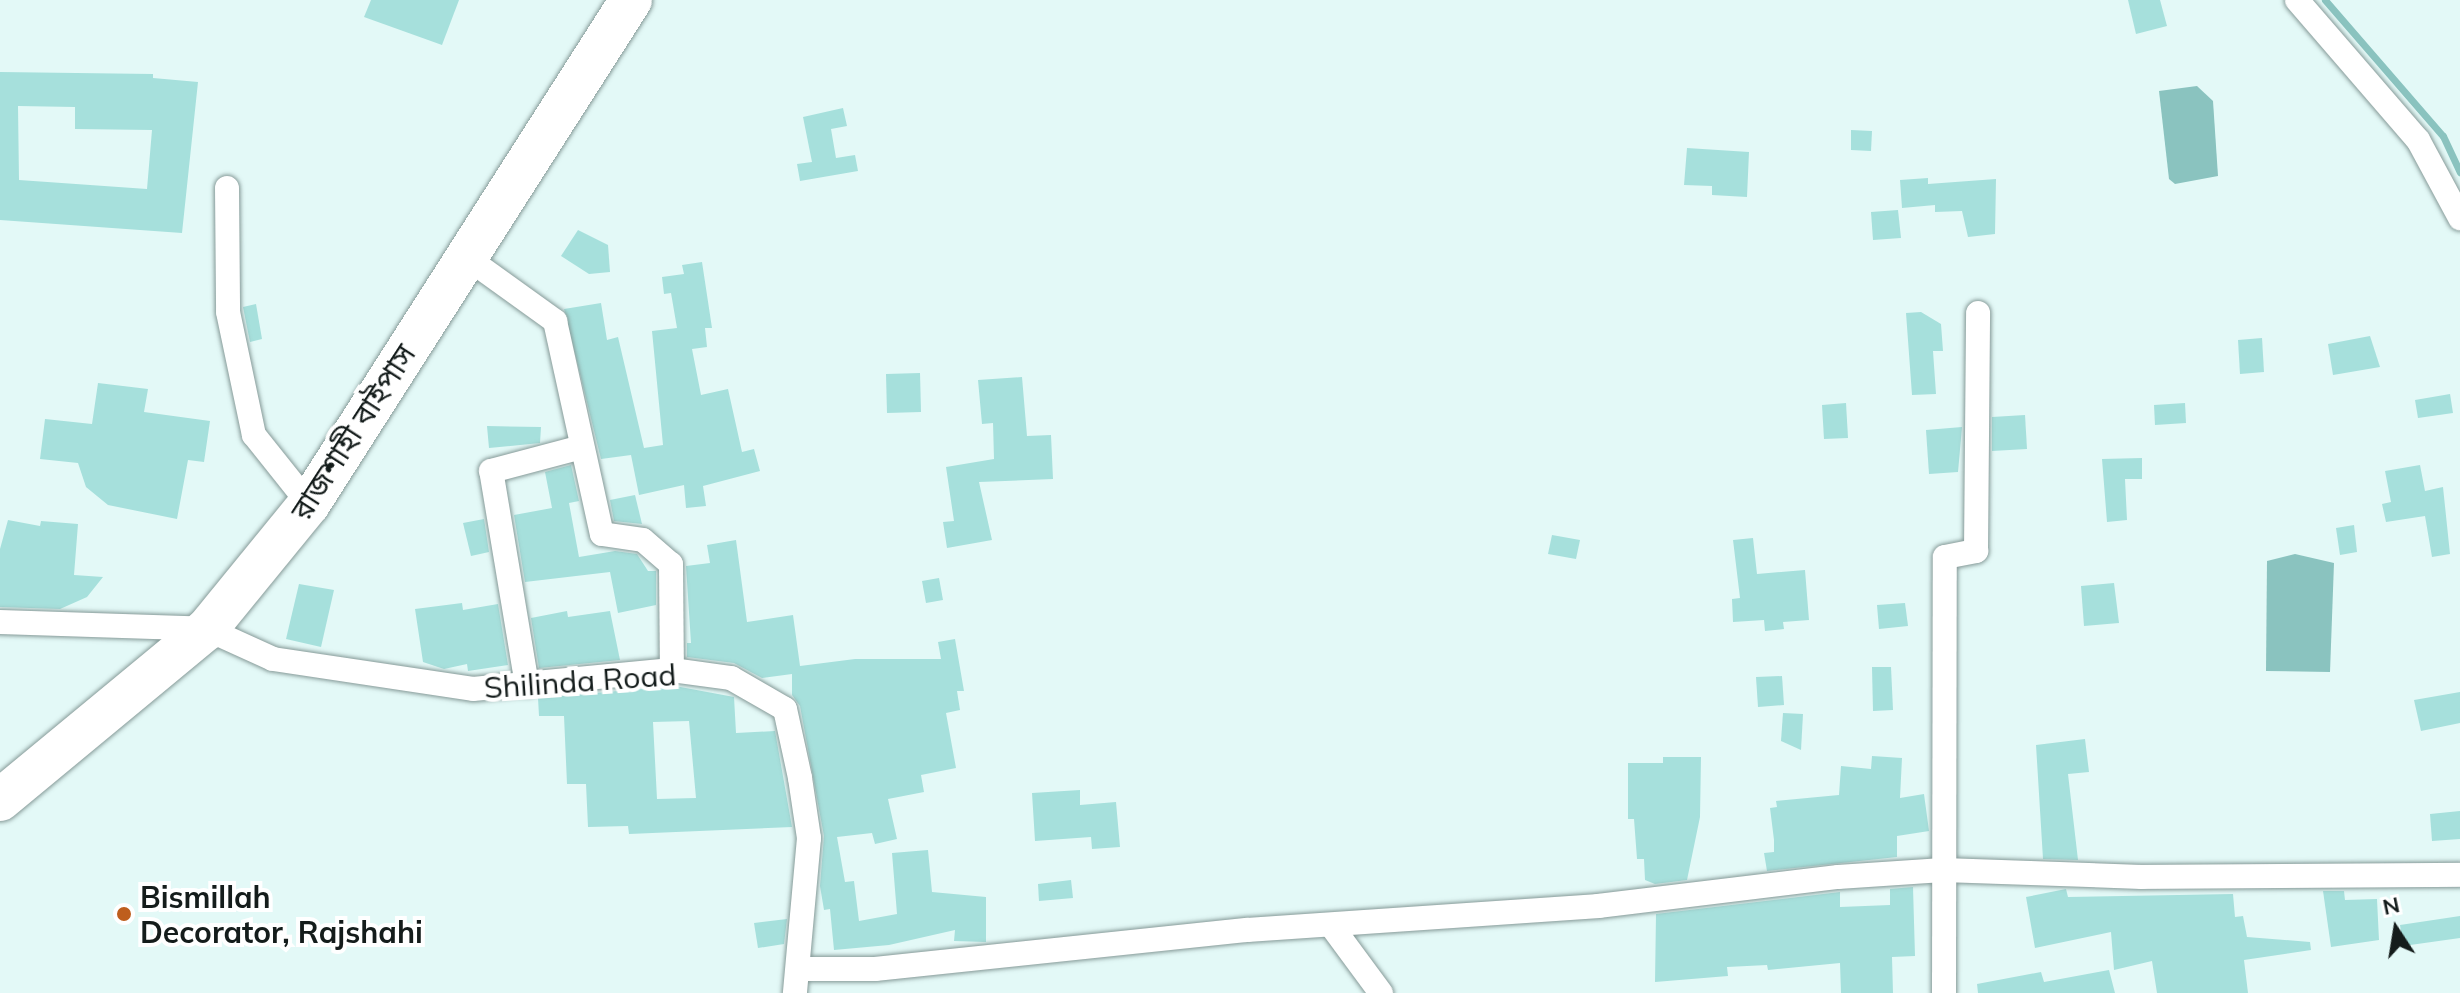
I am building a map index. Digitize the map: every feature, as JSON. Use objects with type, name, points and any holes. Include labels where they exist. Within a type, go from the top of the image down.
[{"type":"highway","name":"রাজশাহী বাইপাস","points":[[0,800],[207,629],[309,504],[631,0]]},
{"type":"street","points":[[2297,0],[2418,140],[2460,218]]},
{"type":"street","points":[[227,188],[228,312],[254,435],[309,504]]},
{"type":"street","points":[[466,257],[555,321],[602,534],[643,540],[671,564],[672,670]]},
{"type":"street","points":[[1944,993],[1945,557],[1976,551],[1978,313]]},
{"type":"street","points":[[527,685],[491,471],[582,447]]},
{"type":"street","points":[[0,622],[207,629]]},
{"type":"street","name":"Shilinda Road","points":[[207,629],[273,659],[344,673],[473,689],[672,670],[731,678],[785,709],[809,838],[797,981]]},
{"type":"street","points":[[797,981],[875,969],[1248,930],[1333,928],[1943,870],[2142,877],[2460,875]]},
{"type":"street","points":[[1333,928],[1381,993]]},
{"type":"water","points":[[2197,86],[2213,101],[2218,176],[2175,184],[2169,179],[2159,91]]},
{"type":"water","points":[[2295,554],[2334,563],[2330,672],[2266,671],[2267,561]]},
{"type":"building","points":[[371,0],[459,0],[442,45],[364,17]]},
{"type":"building","points":[[2128,0],[2160,0],[2167,26],[2136,34]]},
{"type":"building","points":[[0,72],[153,74],[153,78],[198,82],[182,233],[0,220]],"holes":[[[18,106],[75,107],[75,129],[152,130],[147,189],[19,180]]]},
{"type":"building","points":[[843,108],[847,126],[831,129],[836,158],[855,155],[858,171],[800,181],[797,164],[812,162],[803,117]]},
{"type":"building","points":[[1851,130],[1872,131],[1871,151],[1851,150]]},
{"type":"building","points":[[1687,148],[1749,152],[1747,197],[1712,195],[1712,186],[1684,185]]},
{"type":"building","points":[[1928,178],[1928,184],[1996,179],[1995,234],[1968,237],[1962,211],[1935,212],[1935,205],[1902,208],[1900,180]]},
{"type":"building","points":[[1898,210],[1901,238],[1873,240],[1871,212]]},
{"type":"building","points":[[578,230],[608,245],[610,272],[589,274],[561,256]]},
{"type":"building","points":[[702,262],[712,328],[705,328],[707,347],[692,349],[701,395],[728,389],[742,452],[754,449],[760,471],[703,486],[706,506],[686,508],[684,485],[639,495],[631,455],[601,459],[564,309],[601,303],[607,340],[618,337],[644,448],[663,445],[652,331],[677,328],[671,293],[664,294],[662,277],[684,274],[682,265]]},
{"type":"building","points":[[256,304],[262,339],[250,342],[243,307]]},
{"type":"building","points":[[1921,312],[1941,324],[1943,351],[1933,351],[1936,394],[1912,395],[1906,313]]},
{"type":"building","points":[[2370,336],[2380,367],[2333,375],[2328,344]]},
{"type":"building","points":[[2262,338],[2264,372],[2240,374],[2238,340]]},
{"type":"building","points":[[920,373],[921,412],[887,413],[886,374]]},
{"type":"building","points":[[1022,377],[1027,436],[1051,435],[1053,479],[979,482],[992,540],[947,548],[943,522],[954,521],[946,467],[994,459],[993,423],[982,424],[978,380]]},
{"type":"building","points":[[98,383],[148,389],[144,412],[210,421],[204,462],[188,460],[177,519],[108,505],[86,487],[78,463],[40,459],[45,419],[92,424]]},
{"type":"building","points":[[2450,394],[2453,413],[2418,418],[2415,400]]},
{"type":"building","points":[[1846,403],[1848,438],[1824,439],[1822,405]]},
{"type":"building","points":[[2185,403],[2186,423],[2155,425],[2154,405]]},
{"type":"building","points":[[2025,415],[2027,449],[1992,451],[1992,417]]},
{"type":"building","points":[[487,426],[541,427],[540,443],[489,448]]},
{"type":"building","points":[[1962,427],[1958,472],[1929,474],[1926,430]]},
{"type":"building","points":[[2142,458],[2142,479],[2125,479],[2127,520],[2107,522],[2102,459]]},
{"type":"building","points":[[571,465],[579,501],[569,503],[579,557],[615,551],[637,554],[648,571],[656,571],[656,605],[618,613],[610,572],[525,582],[514,515],[552,508],[545,472]]},
{"type":"building","points":[[2420,465],[2425,491],[2443,487],[2450,554],[2432,557],[2425,516],[2386,522],[2382,504],[2391,502],[2385,471]]},
{"type":"building","points":[[635,495],[642,524],[614,521],[610,500]]},
{"type":"building","points":[[484,519],[489,552],[471,556],[463,523]]},
{"type":"building","points":[[8,520],[40,526],[41,521],[78,524],[74,575],[103,577],[87,597],[60,609],[0,607],[0,549]]},
{"type":"building","points":[[2354,525],[2357,552],[2340,555],[2336,528]]},
{"type":"building","points":[[1552,535],[1580,540],[1576,559],[1548,554]]},
{"type":"building","points":[[1753,538],[1757,574],[1805,570],[1809,620],[1783,622],[1784,629],[1765,631],[1764,620],[1733,622],[1732,599],[1740,598],[1733,540]]},
{"type":"building","points":[[736,540],[747,622],[793,615],[800,666],[855,659],[941,659],[938,642],[955,639],[964,691],[957,691],[960,710],[946,713],[956,768],[921,775],[924,792],[888,799],[897,839],[875,844],[872,833],[837,837],[845,882],[854,881],[859,921],[897,914],[892,853],[928,850],[932,892],[986,897],[986,942],[954,941],[955,930],[889,945],[834,950],[830,909],[824,910],[820,886],[824,836],[800,706],[792,695],[792,674],[762,678],[734,663],[687,657],[687,643],[691,643],[686,566],[710,563],[707,545]]},
{"type":"building","points":[[939,578],[943,600],[926,603],[922,581]]},
{"type":"building","points":[[2114,583],[2119,623],[2084,626],[2081,586]]},
{"type":"building","points":[[299,584],[334,590],[321,647],[286,639]]},
{"type":"building","points":[[462,603],[463,610],[498,604],[508,665],[468,671],[467,664],[444,669],[423,662],[415,609]]},
{"type":"building","points":[[1905,603],[1908,626],[1879,629],[1877,605]]},
{"type":"building","points":[[567,611],[568,617],[610,611],[620,660],[539,668],[531,618]]},
{"type":"building","points":[[1872,667],[1891,667],[1893,710],[1873,711]]},
{"type":"building","points":[[1782,676],[1784,705],[1758,707],[1756,677]]},
{"type":"building","points":[[675,686],[734,697],[736,733],[775,731],[792,827],[629,834],[628,826],[588,827],[586,784],[567,784],[564,716],[539,716],[538,698]],"holes":[[[689,721],[696,798],[657,799],[653,722]]]},
{"type":"building","points":[[2460,692],[2460,723],[2421,731],[2414,700]]},
{"type":"building","points":[[1783,713],[1803,714],[1801,750],[1781,741]]},
{"type":"building","points":[[2085,739],[2089,772],[2068,774],[2078,860],[2043,859],[2036,745]]},
{"type":"building","points":[[1872,756],[1902,758],[1900,798],[1924,794],[1929,831],[1897,836],[1897,857],[1767,871],[1764,853],[1774,852],[1770,808],[1777,807],[1776,801],[1839,795],[1841,766],[1871,769]]},
{"type":"building","points":[[1663,757],[1701,757],[1700,817],[1687,880],[1655,884],[1645,880],[1644,859],[1637,859],[1634,819],[1628,819],[1628,763],[1663,763]]},
{"type":"building","points":[[1080,790],[1080,805],[1116,802],[1120,847],[1092,849],[1091,837],[1035,841],[1032,793]]},
{"type":"building","points":[[2460,811],[2460,839],[2432,841],[2430,814]]},
{"type":"building","points":[[1071,880],[1073,898],[1039,901],[1038,884]]},
{"type":"building","points":[[1913,887],[1915,956],[1892,957],[1893,993],[1841,993],[1840,963],[1768,970],[1767,965],[1727,967],[1728,976],[1655,982],[1656,914],[1840,892],[1840,907],[1890,905],[1890,889]]},
{"type":"building","points":[[2066,889],[2068,897],[2233,894],[2235,917],[2243,916],[2247,937],[2310,942],[2311,950],[2244,960],[2248,993],[2157,993],[2152,961],[2114,970],[2111,932],[2035,948],[2026,897]]},
{"type":"building","points":[[2323,891],[2344,891],[2345,900],[2377,899],[2379,940],[2331,947]]},
{"type":"building","points":[[2460,916],[2460,938],[2403,946],[2400,925]]},
{"type":"building","points":[[787,919],[784,944],[758,948],[754,923]]},
{"type":"building","points":[[2109,970],[2115,993],[1978,993],[1977,984],[2041,972],[2044,982]]},
{"type":"waterway","points":[[2325,0],[2443,136],[2460,172]]},
{"type":"place","name":"Bismillah Decorator, Rajshahi","points":[[124,914]]}]
